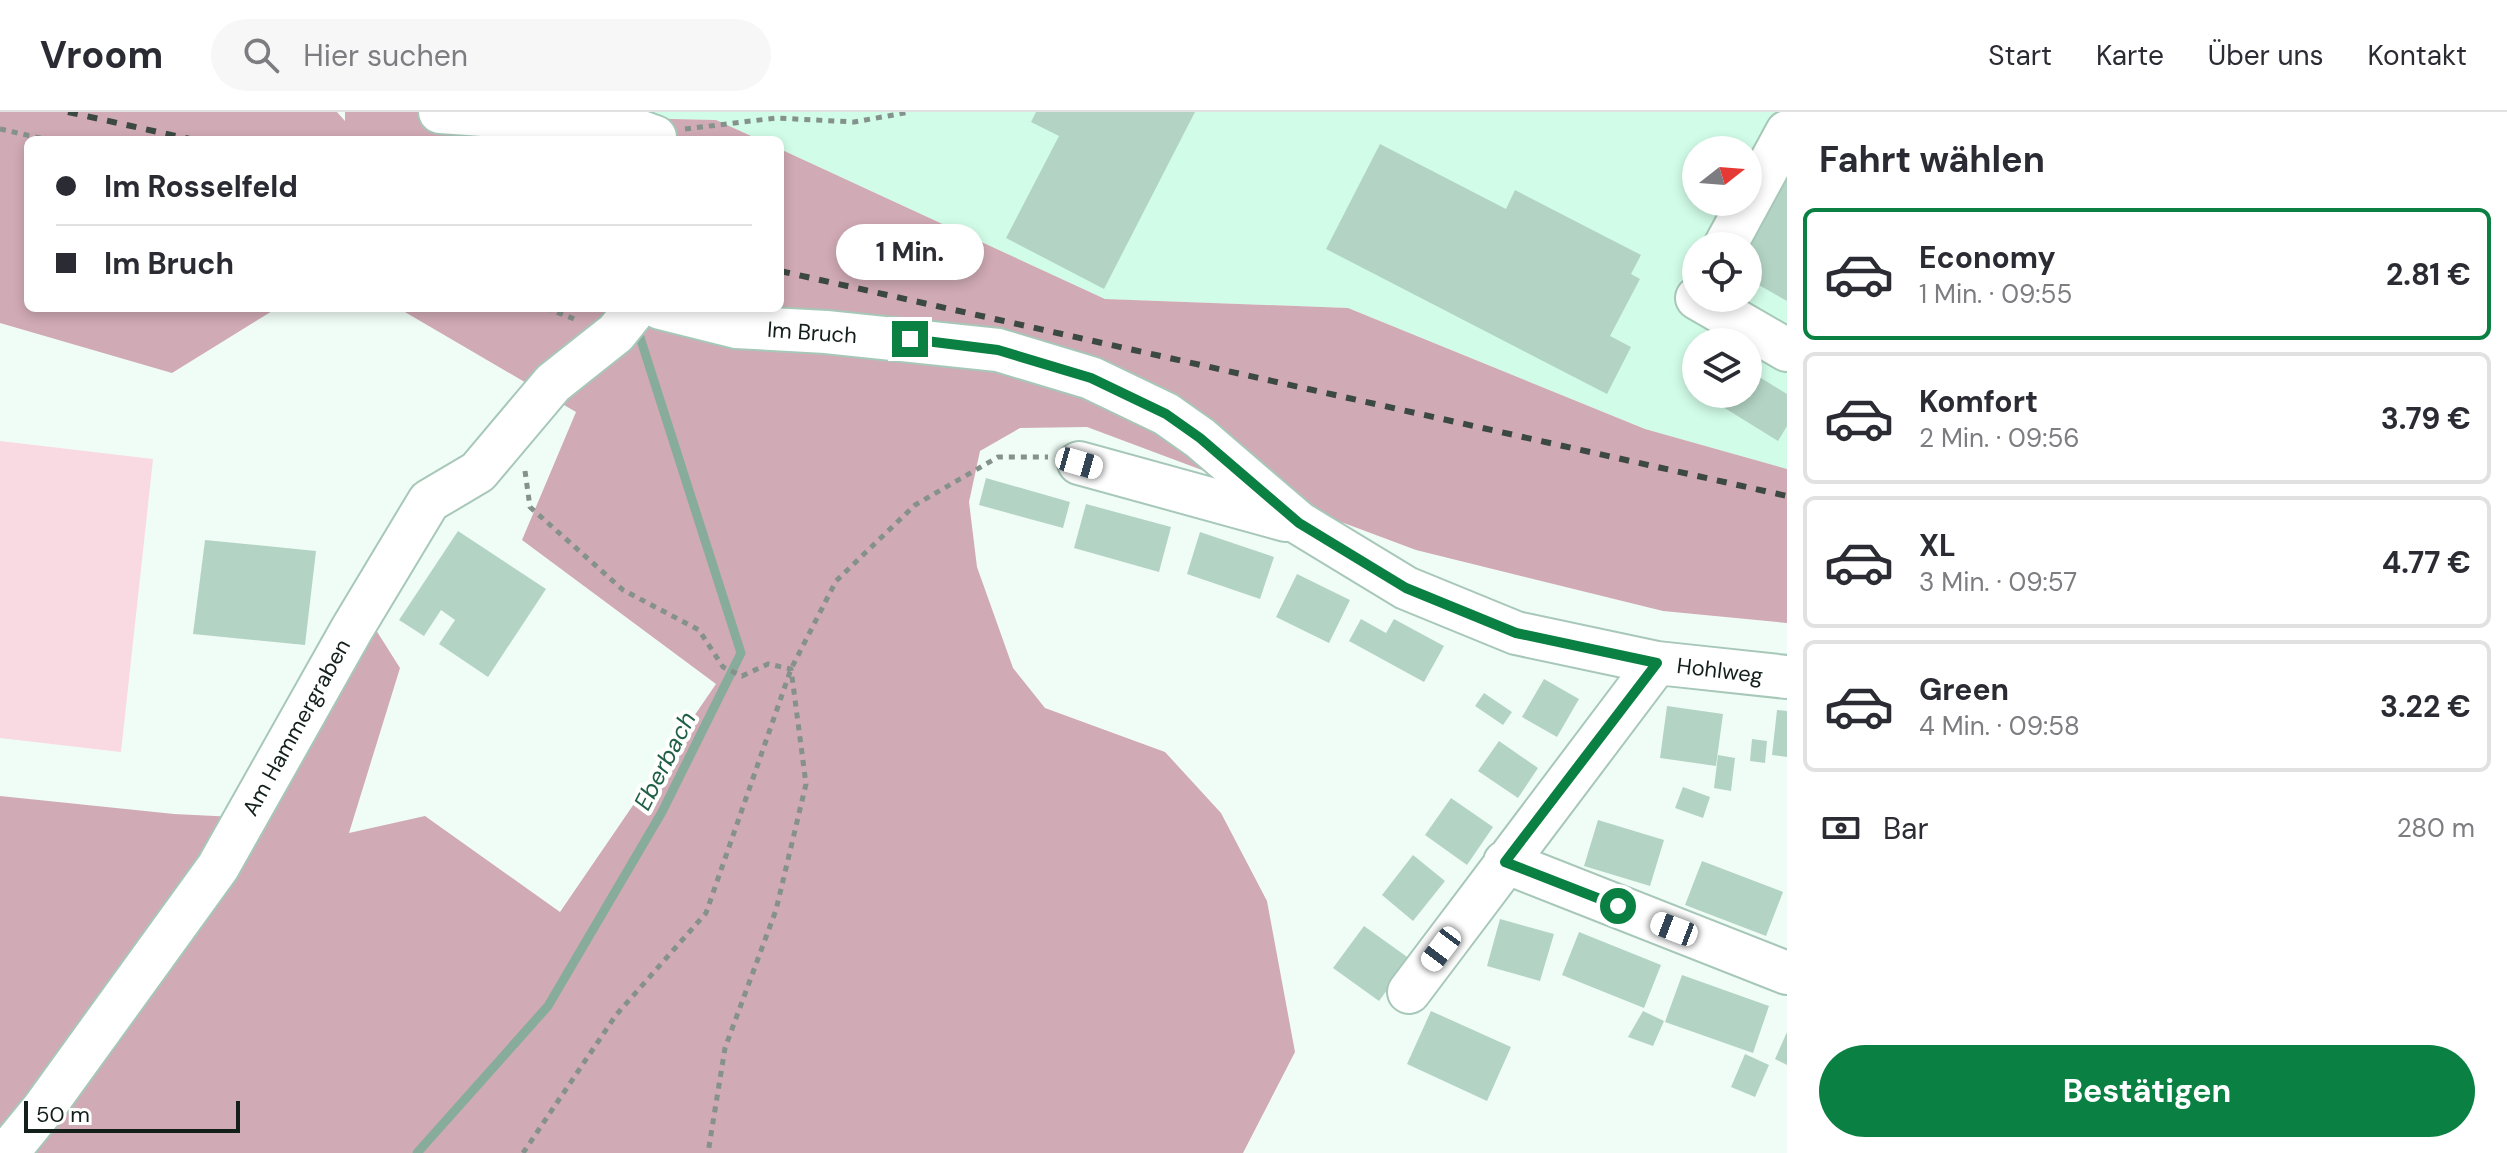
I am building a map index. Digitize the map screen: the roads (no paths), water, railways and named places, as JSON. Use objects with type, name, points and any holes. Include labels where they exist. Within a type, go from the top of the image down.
[{"type":"street","points":[[440,112],[622,125],[663,131]]},
{"type":"street","points":[[1733,232],[1787,132]]},
{"type":"street","name":"Im Bruch","points":[[676,312],[736,327],[840,333],[998,350],[1091,378],[1166,414],[1200,438],[1299,523]]},
{"type":"street","points":[[1721,312],[1787,350]]},
{"type":"street","name":"Am Hammergraben","points":[[7,1153],[43,1109],[218,867],[352,629],[429,501],[478,472],[553,383],[626,321]]},
{"type":"street","points":[[1079,463],[1299,523]]},
{"type":"street","name":"Hohlweg","points":[[1299,523],[1406,588],[1516,633],[1657,663],[1787,677]]},
{"type":"street","points":[[1409,992],[1657,663]]},
{"type":"street","points":[[1505,862],[1787,973]]},
{"type":"waterway","name":"Eberbach","points":[[417,1153],[548,1006],[662,812],[741,653],[638,331]]},
{"type":"railway","points":[[68,112],[176,136]]},
{"type":"railway","points":[[784,272],[1787,496]]}]
